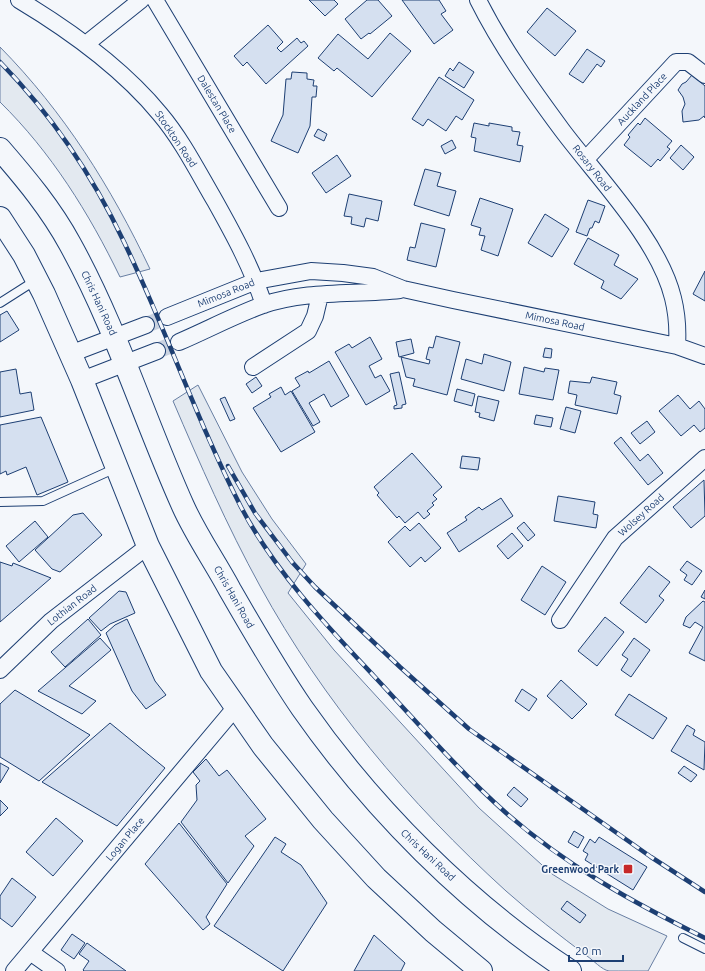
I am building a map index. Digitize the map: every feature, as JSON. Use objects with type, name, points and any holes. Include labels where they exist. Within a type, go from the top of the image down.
[{"type":"main road","name":"Chris Hani Road","points":[[0,149],[29,183],[69,242],[103,309],[184,507],[267,655],[302,708],[341,759],[397,826],[487,910],[570,971]]},
{"type":"main road","points":[[0,218],[24,255],[37,280],[82,380],[148,546],[211,671],[235,708],[263,746],[323,820],[376,878],[433,931],[481,971]]},
{"type":"street","name":"Stockton Road","points":[[19,0],[86,44],[148,100],[161,114],[178,137],[240,246],[256,281],[264,305]]},
{"type":"street","points":[[86,44],[141,0]]},
{"type":"street","name":"Dalestan Place","points":[[155,0],[279,208]]},
{"type":"street","name":"Rosary Road","points":[[478,0],[492,27],[521,72],[635,224],[658,259],[673,297],[678,329],[677,346]]},
{"type":"street","name":"Auckland Place","points":[[586,159],[676,62],[688,62],[705,75]]},
{"type":"street","name":"Mimosa Road","points":[[167,317],[256,281],[311,271],[343,273],[373,277],[403,289],[677,346],[705,356]]},
{"type":"street","name":"Mimosa Road","points":[[179,342],[264,305],[320,295],[403,289]]},
{"type":"street","points":[[253,367],[308,331],[315,316],[320,295]]},
{"type":"street","points":[[70,354],[146,325]]},
{"type":"street","points":[[82,380],[157,351]]},
{"type":"street","name":"Wolsey Road","points":[[560,620],[615,538],[705,458]]},
{"type":"street","name":"Lothian Road","points":[[0,670],[51,621],[148,546]]},
{"type":"street","name":"Logan Place","points":[[14,971],[235,708]]},
{"type":"street","points":[[30,952],[57,971]]},
{"type":"lane","points":[[0,303],[37,280]]},
{"type":"lane","points":[[0,502],[43,501],[117,468]]},
{"type":"lane","points":[[682,938],[705,949]]},
{"type":"shaded area","points":[[0,47],[45,98],[84,152],[119,209],[150,269],[120,277],[108,253],[68,184],[36,141],[0,102]]},
{"type":"shaded area","points":[[198,385],[242,472],[272,519],[306,564],[288,593],[334,650],[479,808],[552,874],[608,909],[667,936],[648,971],[609,971],[603,969],[516,900],[470,857],[402,786],[370,749],[340,710],[311,670],[260,586],[225,518],[193,448],[173,401]]},
{"type":"building","points":[[309,0],[334,0],[338,4],[325,16]]},
{"type":"building","points":[[367,0],[378,0],[392,16],[370,34],[369,33],[361,39],[345,19]]},
{"type":"building","points":[[402,0],[439,0],[446,11],[441,14],[453,30],[434,44]]},
{"type":"building","points":[[547,8],[576,31],[555,56],[527,32]]},
{"type":"building","points":[[268,25],[283,42],[277,48],[281,52],[297,38],[301,43],[304,41],[308,46],[266,84],[247,62],[243,66],[234,56]]},
{"type":"building","points":[[390,33],[411,51],[372,97],[337,68],[334,71],[318,58],[338,34],[368,59]]},
{"type":"building","points":[[587,49],[605,61],[601,67],[597,64],[583,83],[569,74]]},
{"type":"building","points":[[459,62],[474,72],[464,88],[445,76],[450,68],[453,71]]},
{"type":"building","points":[[292,72],[307,73],[307,79],[314,80],[313,86],[317,86],[316,97],[312,97],[310,126],[298,153],[271,141],[283,115],[286,79],[291,79]]},
{"type":"building","points":[[692,75],[705,86],[705,118],[704,116],[699,120],[683,122],[682,111],[685,104],[683,97],[678,90]]},
{"type":"building","points":[[439,77],[474,100],[462,120],[456,116],[446,131],[428,119],[423,126],[412,119]]},
{"type":"building","points":[[645,118],[672,141],[667,147],[670,149],[660,161],[658,159],[651,167],[624,145],[630,137],[628,135],[638,123],[640,125]]},
{"type":"building","points":[[474,123],[489,126],[489,123],[512,127],[512,131],[520,132],[517,145],[523,146],[520,162],[474,151],[476,138],[471,137]]},
{"type":"building","points":[[318,129],[327,134],[324,141],[314,136]]},
{"type":"building","points":[[452,140],[456,148],[445,154],[441,146]]},
{"type":"building","points":[[681,145],[694,157],[683,170],[670,158]]},
{"type":"building","points":[[337,155],[351,176],[326,193],[312,173]]},
{"type":"building","points":[[425,169],[441,173],[437,186],[456,191],[449,216],[414,205]]},
{"type":"building","points":[[349,194],[382,201],[378,221],[366,218],[364,227],[351,224],[352,217],[344,216]]},
{"type":"building","points":[[480,198],[513,209],[498,256],[481,250],[485,236],[479,235],[481,228],[471,225]]},
{"type":"building","points":[[588,200],[605,206],[599,223],[595,221],[587,236],[576,232]]},
{"type":"building","points":[[545,214],[569,229],[552,257],[528,243]]},
{"type":"building","points":[[421,223],[445,229],[436,267],[407,260],[410,247],[415,248]]},
{"type":"building","points":[[588,238],[619,255],[614,265],[638,279],[621,299],[601,288],[604,281],[574,264]]},
{"type":"building","points":[[705,271],[705,301],[693,294]]},
{"type":"building","points":[[7,311],[19,330],[0,342],[0,315]]},
{"type":"building","points":[[436,336],[460,342],[447,395],[413,386],[415,379],[406,377],[401,357],[429,364],[430,360],[426,359],[429,347],[433,348]]},
{"type":"building","points":[[370,337],[382,359],[369,366],[375,378],[381,375],[390,391],[366,405],[335,352],[349,344],[352,348]]},
{"type":"building","points":[[411,339],[414,353],[399,357],[396,342]]},
{"type":"building","points":[[545,348],[552,349],[551,358],[543,357]]},
{"type":"building","points":[[484,354],[511,362],[504,391],[461,379],[466,359],[482,364]]},
{"type":"building","points":[[329,361],[349,396],[331,407],[324,394],[309,403],[320,422],[313,426],[292,391],[300,386],[295,378],[308,371],[309,373]]},
{"type":"building","points":[[524,367],[544,372],[545,368],[559,370],[553,400],[519,394]]},
{"type":"building","points":[[16,369],[20,394],[31,392],[34,410],[0,417],[0,372]]},
{"type":"building","points":[[399,372],[406,404],[402,405],[402,408],[394,409],[394,406],[397,405],[390,374]]},
{"type":"building","points":[[256,377],[262,386],[252,393],[246,384]]},
{"type":"building","points":[[592,377],[617,382],[614,394],[621,396],[617,414],[575,405],[577,395],[568,393],[570,381],[590,383]]},
{"type":"building","points":[[281,387],[285,395],[291,391],[315,432],[281,452],[253,408],[271,397],[269,394]]},
{"type":"building","points":[[457,389],[475,394],[472,406],[454,401]]},
{"type":"building","points":[[678,395],[690,409],[699,401],[705,409],[705,428],[700,432],[694,425],[681,436],[659,411]]},
{"type":"building","points":[[478,396],[499,401],[494,421],[479,417],[480,413],[475,412]]},
{"type":"building","points":[[225,397],[235,419],[230,421],[220,399]]},
{"type":"building","points":[[566,407],[581,411],[575,433],[560,429]]},
{"type":"building","points":[[536,415],[553,418],[551,427],[534,424]]},
{"type":"building","points":[[41,417],[68,482],[37,495],[26,467],[7,475],[6,471],[0,474],[0,425]]},
{"type":"building","points":[[647,421],[655,432],[640,444],[631,433]]},
{"type":"building","points":[[621,437],[640,461],[648,454],[663,473],[648,485],[614,443]]},
{"type":"building","points":[[412,453],[442,487],[433,495],[437,499],[432,503],[434,505],[427,511],[430,514],[424,519],[418,512],[405,523],[399,516],[397,518],[377,495],[379,493],[374,487]]},
{"type":"building","points":[[462,456],[480,458],[478,470],[460,468]]},
{"type":"building","points":[[704,480],[705,516],[691,528],[673,507]]},
{"type":"building","points":[[558,496],[595,502],[593,514],[598,515],[596,528],[554,521]]},
{"type":"building","points":[[501,498],[513,516],[459,552],[447,533],[467,520],[465,517],[479,507],[482,510]]},
{"type":"building","points":[[83,513],[102,535],[60,572],[52,569],[35,550],[73,515]]},
{"type":"building","points":[[35,521],[48,537],[19,562],[6,546]]},
{"type":"building","points":[[524,522],[535,535],[528,541],[517,528]]},
{"type":"building","points":[[419,523],[441,548],[425,562],[421,557],[410,567],[388,542],[405,526],[410,531]]},
{"type":"building","points":[[512,533],[523,546],[508,559],[497,546]]},
{"type":"building","points":[[687,561],[702,571],[692,585],[684,580],[687,575],[680,570]]},
{"type":"building","points":[[0,562],[12,566],[13,563],[51,578],[0,622]]},
{"type":"building","points":[[542,566],[566,582],[545,615],[521,600]]},
{"type":"building","points":[[649,566],[670,582],[659,596],[664,600],[646,623],[620,603]]},
{"type":"building","points":[[705,590],[705,599],[701,597]]},
{"type":"building","points":[[119,591],[126,592],[135,613],[110,624],[101,631],[89,618]]},
{"type":"building","points":[[703,601],[705,602],[705,661],[689,653],[703,627],[695,622],[690,628],[683,625],[686,617]]},
{"type":"building","points":[[605,617],[624,632],[597,666],[578,651]]},
{"type":"building","points":[[88,619],[101,635],[65,667],[51,652]]},
{"type":"building","points":[[127,619],[155,681],[166,695],[146,709],[132,691],[106,633],[115,625]]},
{"type":"building","points":[[100,638],[111,650],[69,686],[96,701],[82,714],[38,691]]},
{"type":"building","points":[[634,638],[650,650],[631,677],[621,670],[628,659],[622,655]]},
{"type":"building","points":[[561,680],[587,704],[572,719],[547,696]]},
{"type":"building","points":[[522,689],[537,699],[529,711],[515,701]]},
{"type":"building","points":[[15,690],[90,735],[39,781],[0,757],[0,704]]},
{"type":"building","points":[[629,694],[667,718],[653,739],[615,715]]},
{"type":"building","points":[[110,723],[165,768],[117,826],[42,782]]},
{"type":"building","points":[[687,725],[695,730],[693,735],[705,742],[704,770],[671,751]]},
{"type":"building","points":[[206,759],[219,776],[227,770],[266,819],[245,836],[254,846],[228,883],[181,822],[197,800],[196,785],[200,781],[193,772]]},
{"type":"building","points":[[0,763],[9,768],[0,783]]},
{"type":"building","points":[[684,766],[697,775],[691,782],[678,773]]},
{"type":"building","points":[[514,787],[528,799],[521,807],[507,795]]},
{"type":"building","points":[[0,800],[8,808],[0,816]]},
{"type":"building","points":[[56,818],[83,841],[53,876],[26,852]]},
{"type":"building","points":[[179,823],[227,884],[206,917],[210,924],[203,930],[145,864]]},
{"type":"building","points":[[574,831],[584,837],[578,848],[568,842]]},
{"type":"building","points":[[275,837],[286,844],[281,852],[301,865],[327,903],[283,971],[214,926]]},
{"type":"building","points":[[599,837],[647,867],[633,890],[585,860],[588,854],[583,851],[590,839],[595,843]]},
{"type":"building","points":[[12,878],[36,897],[12,927],[0,918],[0,896]]},
{"type":"building","points":[[567,901],[586,915],[580,923],[561,909]]},
{"type":"building","points":[[72,934],[85,943],[74,959],[61,950]]},
{"type":"building","points":[[374,935],[405,963],[401,971],[354,971]]},
{"type":"building","points":[[87,943],[126,971],[84,971],[83,970],[89,961],[79,954]]},
{"type":"tunnel","points":[[146,325],[167,317]]},
{"type":"tunnel","points":[[157,351],[179,342]]},
{"type":"railway","points":[[0,62],[37,103],[53,124],[70,147],[99,193],[124,242],[154,308],[210,442],[241,507],[254,530],[284,574],[336,636],[438,745],[505,812],[552,849],[601,882],[626,897],[705,938]]},
{"type":"railway","points":[[228,466],[255,513],[292,562],[315,587],[469,729],[651,857],[705,892]]},
{"type":"place","name":"Greenwood Park","points":[[628,869]]}]
